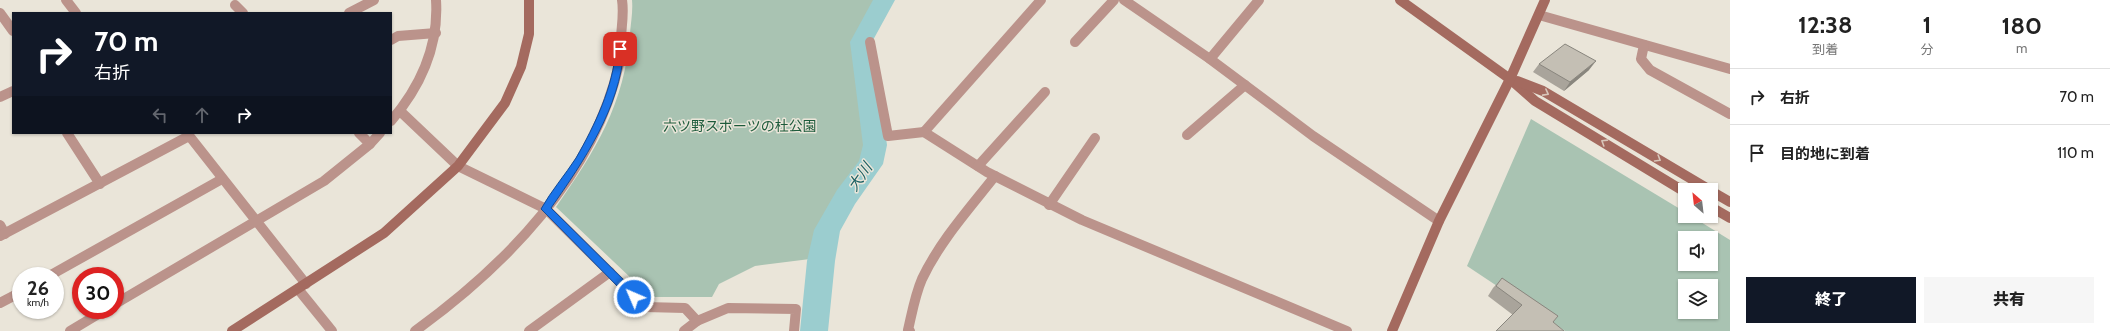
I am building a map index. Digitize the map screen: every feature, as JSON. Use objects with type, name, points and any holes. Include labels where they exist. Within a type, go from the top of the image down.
[{"type":"street","points":[[66,0],[75,12]]},
{"type":"street","points":[[351,12],[374,0]]},
{"type":"street","points":[[392,120],[400,111],[419,80],[432,50],[439,16],[436,0]]},
{"type":"street","points":[[232,331],[384,233],[458,166],[505,103],[521,67],[529,34],[529,0]]},
{"type":"street","points":[[414,331],[433,319],[487,274],[546,209],[579,160],[606,107],[619,63],[622,0]]},
{"type":"street","points":[[924,132],[1041,0]]},
{"type":"street","points":[[1075,42],[1114,0]]},
{"type":"street","points":[[1124,0],[1210,59],[1313,136],[1438,220]]},
{"type":"street","points":[[1210,59],[1259,0]]},
{"type":"street","points":[[1400,0],[1510,79],[1535,100],[1678,188]]},
{"type":"street","points":[[1392,331],[1438,220],[1510,79],[1545,0]]},
{"type":"street","points":[[235,5],[242,12]]},
{"type":"street","points":[[0,13],[12,31]]},
{"type":"street","points":[[1539,15],[1730,69]]},
{"type":"street","points":[[392,39],[398,36],[436,33]]},
{"type":"street","points":[[870,42],[888,136],[924,132],[995,176],[1049,205],[1118,236],[1347,331]]},
{"type":"street","points":[[1644,45],[1642,59],[1650,70],[1730,114]]},
{"type":"street","points":[[1510,79],[1543,91],[1698,183]]},
{"type":"street","points":[[1188,135],[1245,85]]},
{"type":"street","points":[[0,98],[12,92]]},
{"type":"street","points":[[978,166],[1045,92]]},
{"type":"street","points":[[400,111],[458,166],[546,209],[645,307],[685,308],[697,321]]},
{"type":"street","points":[[67,134],[100,184]]},
{"type":"street","points":[[360,134],[370,144]]},
{"type":"street","points":[[124,299],[255,220],[324,181],[370,144],[379,134]]},
{"type":"street","points":[[2,232],[100,184],[188,135],[255,220],[332,331]]},
{"type":"street","points":[[1049,205],[1095,138]]},
{"type":"street","points":[[909,331],[915,298],[923,278],[948,237],[995,176]]},
{"type":"street","points":[[64,268],[222,179]]},
{"type":"street","points":[[1718,195],[1730,202]]},
{"type":"street","points":[[1718,211],[1730,218]]},
{"type":"street","points":[[529,331],[610,272]]},
{"type":"street","points":[[0,304],[12,297]]},
{"type":"street","points":[[684,331],[697,321],[728,308],[796,309],[794,331]]},
{"type":"street","points":[[70,331],[90,319]]},
{"type":"green space","name":"六ツ野スポーツの杜公園","points":[[632,0],[881,0],[858,42],[872,143],[868,164],[843,197],[825,230],[818,258],[755,266],[719,284],[712,297],[651,297],[556,207],[595,146],[606,126],[615,104],[627,59],[632,16]]},
{"type":"green space","points":[[1531,119],[1678,208],[1678,223],[1702,223],[1715,231],[1678,231],[1678,271],[1718,271],[1718,233],[1730,240],[1730,331],[1565,331],[1467,266]]},
{"type":"building","points":[[1565,44],[1596,61],[1570,82],[1539,64]]},
{"type":"building","points":[[1502,278],[1558,316],[1553,322],[1564,331],[1496,331],[1522,305],[1496,286]]},
{"type":"waterway","name":"大川","points":[[814,331],[821,261],[827,230],[846,197],[871,164],[875,145],[861,42],[884,0]]},
{"type":"route","points":[[620,49],[619,63],[606,107],[579,160],[546,209],[634,297]]}]
